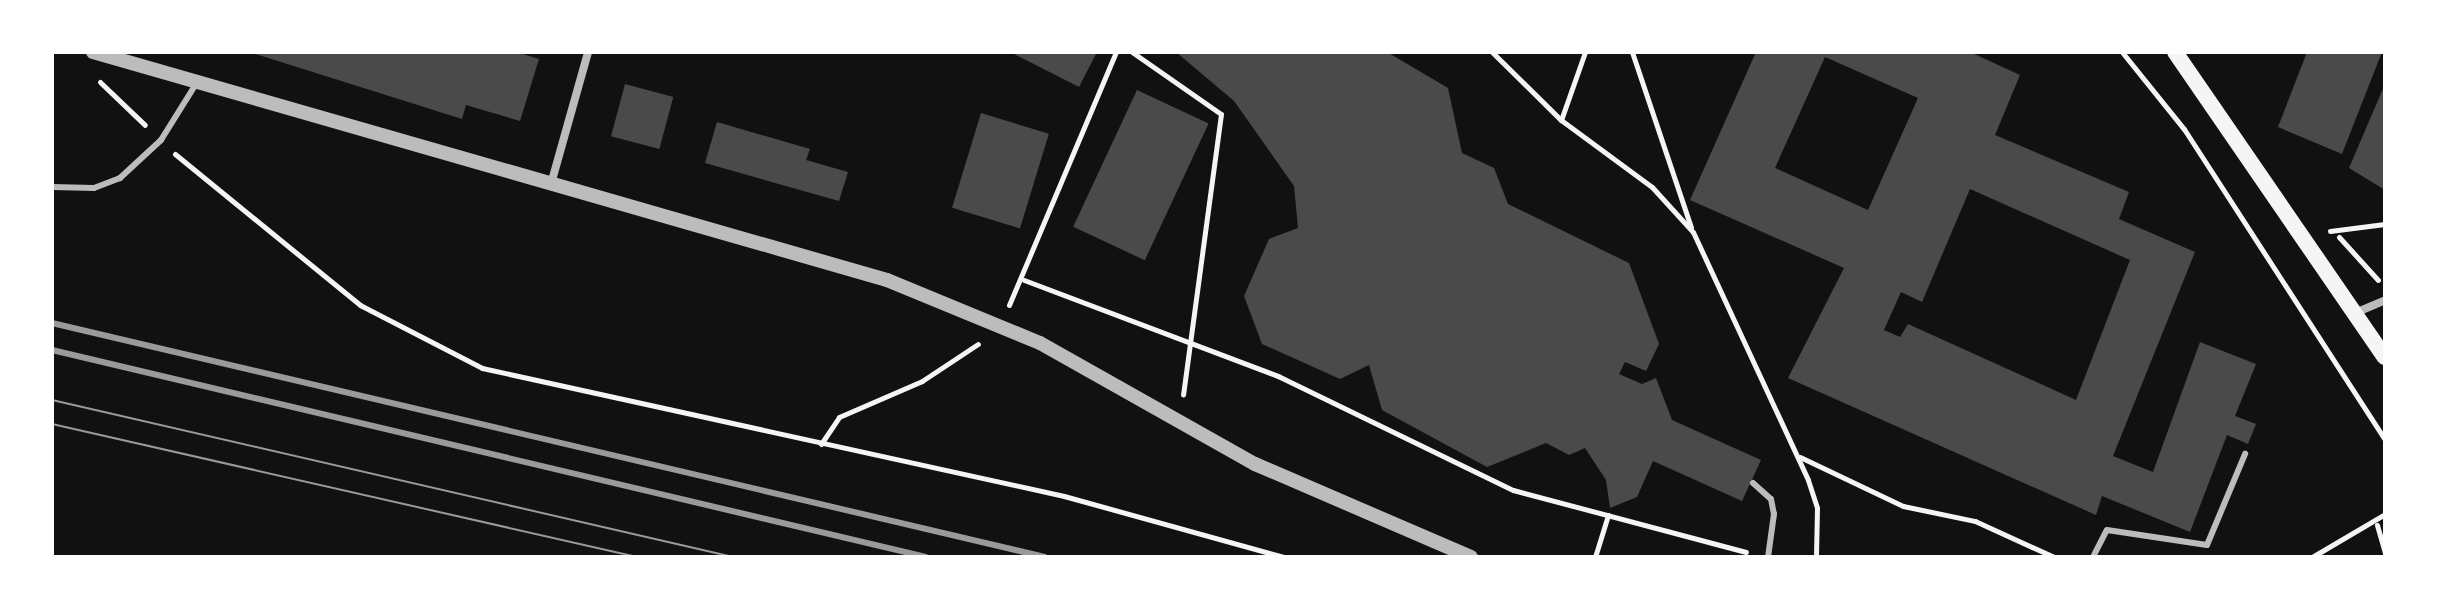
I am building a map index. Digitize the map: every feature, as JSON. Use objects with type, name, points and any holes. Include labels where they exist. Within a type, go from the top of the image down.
[{"type":"main road","points":[[2175,52],[2385,357]]},
{"type":"street","points":[[93,52],[551,184],[829,260],[998,324],[1184,425],[1364,515],[1471,557]]},
{"type":"street","points":[[551,184],[588,52]]},
{"type":"street","points":[[2355,313],[2385,300]]},
{"type":"lane","points":[[52,187],[94,188],[120,178],[161,140],[196,83]]},
{"type":"lane","points":[[2093,557],[2107,530],[2207,545],[2245,454]]},
{"type":"lane","points":[[1753,483],[1771,499],[1774,514],[1768,557]]},
{"type":"path","points":[[821,444],[839,417],[946,367],[998,324],[1024,280],[1116,52]]},
{"type":"path","points":[[1132,52],[1221,114],[1215,195],[1188,338],[1184,425]]},
{"type":"path","points":[[1492,52],[1561,120],[1652,187],[1693,232]]},
{"type":"path","points":[[1561,120],[1585,52]]},
{"type":"path","points":[[1632,52],[1693,232],[1799,457],[1817,508],[1816,557]]},
{"type":"path","points":[[2122,52],[2184,129],[2385,440]]},
{"type":"path","points":[[94,73],[161,140],[307,266],[445,354],[522,378],[1064,496],[1284,557]]},
{"type":"path","points":[[2299,234],[2385,224]]},
{"type":"path","points":[[2333,230],[2385,287]]},
{"type":"path","points":[[1024,280],[1188,338],[1476,475],[1753,554]]},
{"type":"path","points":[[1799,457],[1903,506],[1975,521],[2054,557]]},
{"type":"path","points":[[2312,557],[2377,525],[2385,514]]},
{"type":"path","points":[[1595,557],[1608,515]]},
{"type":"path","points":[[2377,525],[2385,553]]},
{"type":"building","points":[[249,52],[516,52],[539,59],[520,121],[466,105],[462,119]]},
{"type":"building","points":[[1010,52],[1097,52],[1079,87]]},
{"type":"building","points":[[1176,52],[1387,52],[1448,88],[1462,153],[1494,168],[1508,204],[1629,263],[1659,344],[1646,371],[1625,362],[1619,374],[1642,384],[1656,378],[1672,420],[1761,460],[1742,501],[1653,461],[1637,497],[1610,508],[1606,480],[1585,448],[1569,455],[1546,443],[1487,467],[1382,410],[1369,365],[1340,379],[1262,344],[1244,296],[1269,239],[1298,228],[1294,186],[1234,101]]},
{"type":"building","points":[[1756,52],[1970,52],[2020,75],[1995,135],[2129,192],[2119,219],[2195,252],[2113,456],[2153,472],[2200,342],[2256,364],[2235,416],[2256,424],[2248,444],[2227,435],[2190,532],[2102,496],[2096,515],[1788,378],[1844,268],[1690,200]],"holes":[[[1825,57],[1918,98],[1868,210],[1775,168]],[[1970,189],[2130,260],[2076,400],[1908,324],[1900,337],[1884,330],[1901,292],[1922,302]]]},
{"type":"building","points":[[2307,52],[2382,52],[2342,154],[2278,127]]},
{"type":"building","points":[[625,84],[673,97],[659,149],[611,136]]},
{"type":"building","points":[[2385,84],[2385,190],[2349,168]]},
{"type":"building","points":[[1137,90],[1209,123],[1145,260],[1073,227]]},
{"type":"building","points":[[981,113],[1049,134],[1020,228],[952,208]]},
{"type":"building","points":[[717,122],[810,149],[806,160],[848,172],[839,201],[705,163]]},
{"type":"tram line","points":[[52,400],[733,557]]},
{"type":"tram line","points":[[52,424],[637,557]]},
{"type":"railway","points":[[52,323],[1045,557]]},
{"type":"railway","points":[[52,350],[926,557]]}]
